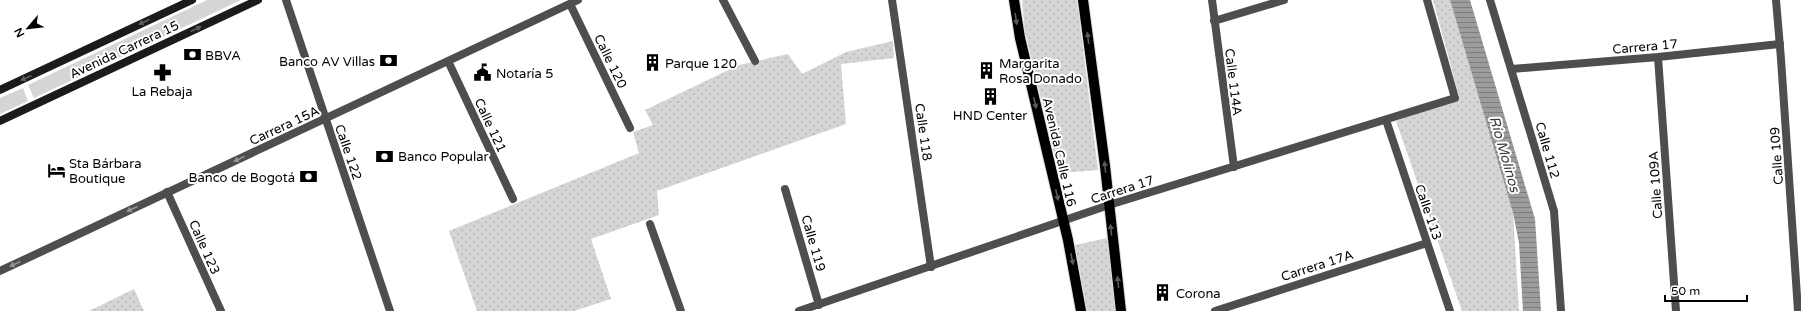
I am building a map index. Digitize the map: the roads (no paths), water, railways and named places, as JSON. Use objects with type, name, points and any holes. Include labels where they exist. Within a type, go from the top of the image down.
[{"type":"main road","name":"Avenida Carrera 15","points":[[0,90],[192,0]]},
{"type":"main road","name":"Avenida Carrera 15","points":[[0,121],[258,0]]},
{"type":"main road","name":"Avenida Calle 116","points":[[1014,0],[1020,38],[1063,221],[1082,311]]},
{"type":"main road","points":[[1083,0],[1121,311]]},
{"type":"street","name":"Calle 122","points":[[286,0],[390,311]]},
{"type":"street","points":[[723,0],[755,61]]},
{"type":"street","name":"Calle 118","points":[[892,0],[931,267]]},
{"type":"street","name":"Calle 114A","points":[[1212,0],[1234,167]]},
{"type":"street","points":[[1214,21],[1284,0]]},
{"type":"street","name":"Carrera 17","points":[[799,311],[1109,206],[1455,98],[1427,0]]},
{"type":"street","name":"Calle 112","points":[[1490,0],[1554,211],[1561,311]]},
{"type":"street","name":"Calle 109","points":[[1776,0],[1798,311]]},
{"type":"street","name":"Carrera 15A","points":[[0,271],[574,2]]},
{"type":"street","name":"Calle 120","points":[[574,2],[630,128]]},
{"type":"street","name":"Carrera 17","points":[[1512,69],[1658,57],[1780,44]]},
{"type":"street","name":"Calle 109A","points":[[1658,57],[1676,311]]},
{"type":"street","name":"Calle 121","points":[[448,61],[513,199]]},
{"type":"street","name":"Calle 113","points":[[1386,120],[1450,311]]},
{"type":"street","name":"Calle 119","points":[[785,189],[819,305]]},
{"type":"street","name":"Calle 123","points":[[168,192],[221,311]]},
{"type":"street","points":[[650,224],[681,311]]},
{"type":"street","name":"Carrera 17A","points":[[1215,311],[1427,243]]},
{"type":"water","name":"Río Molinos","points":[[1450,0],[1470,0],[1535,219],[1541,311],[1523,311],[1519,243],[1513,213]]},
{"type":"place","name":"BBVA","points":[[192,55]]},
{"type":"place","name":"Banco AV Villas","points":[[388,61]]},
{"type":"place","name":"Parque 120","points":[[652,63]]},
{"type":"place","name":"Margarita Rosa Donado","points":[[986,70]]},
{"type":"place","name":"La Rebaja","points":[[162,72]]},
{"type":"place","name":"Notaría 5","points":[[483,73]]},
{"type":"place","name":"HND Center","points":[[990,96]]},
{"type":"place","name":"Banco Popular","points":[[385,156]]},
{"type":"place","name":"Sta Bárbara Boutique","points":[[56,170]]},
{"type":"place","name":"Banco de Bogotá","points":[[308,177]]},
{"type":"place","name":"Corona","points":[[1163,293]]}]
